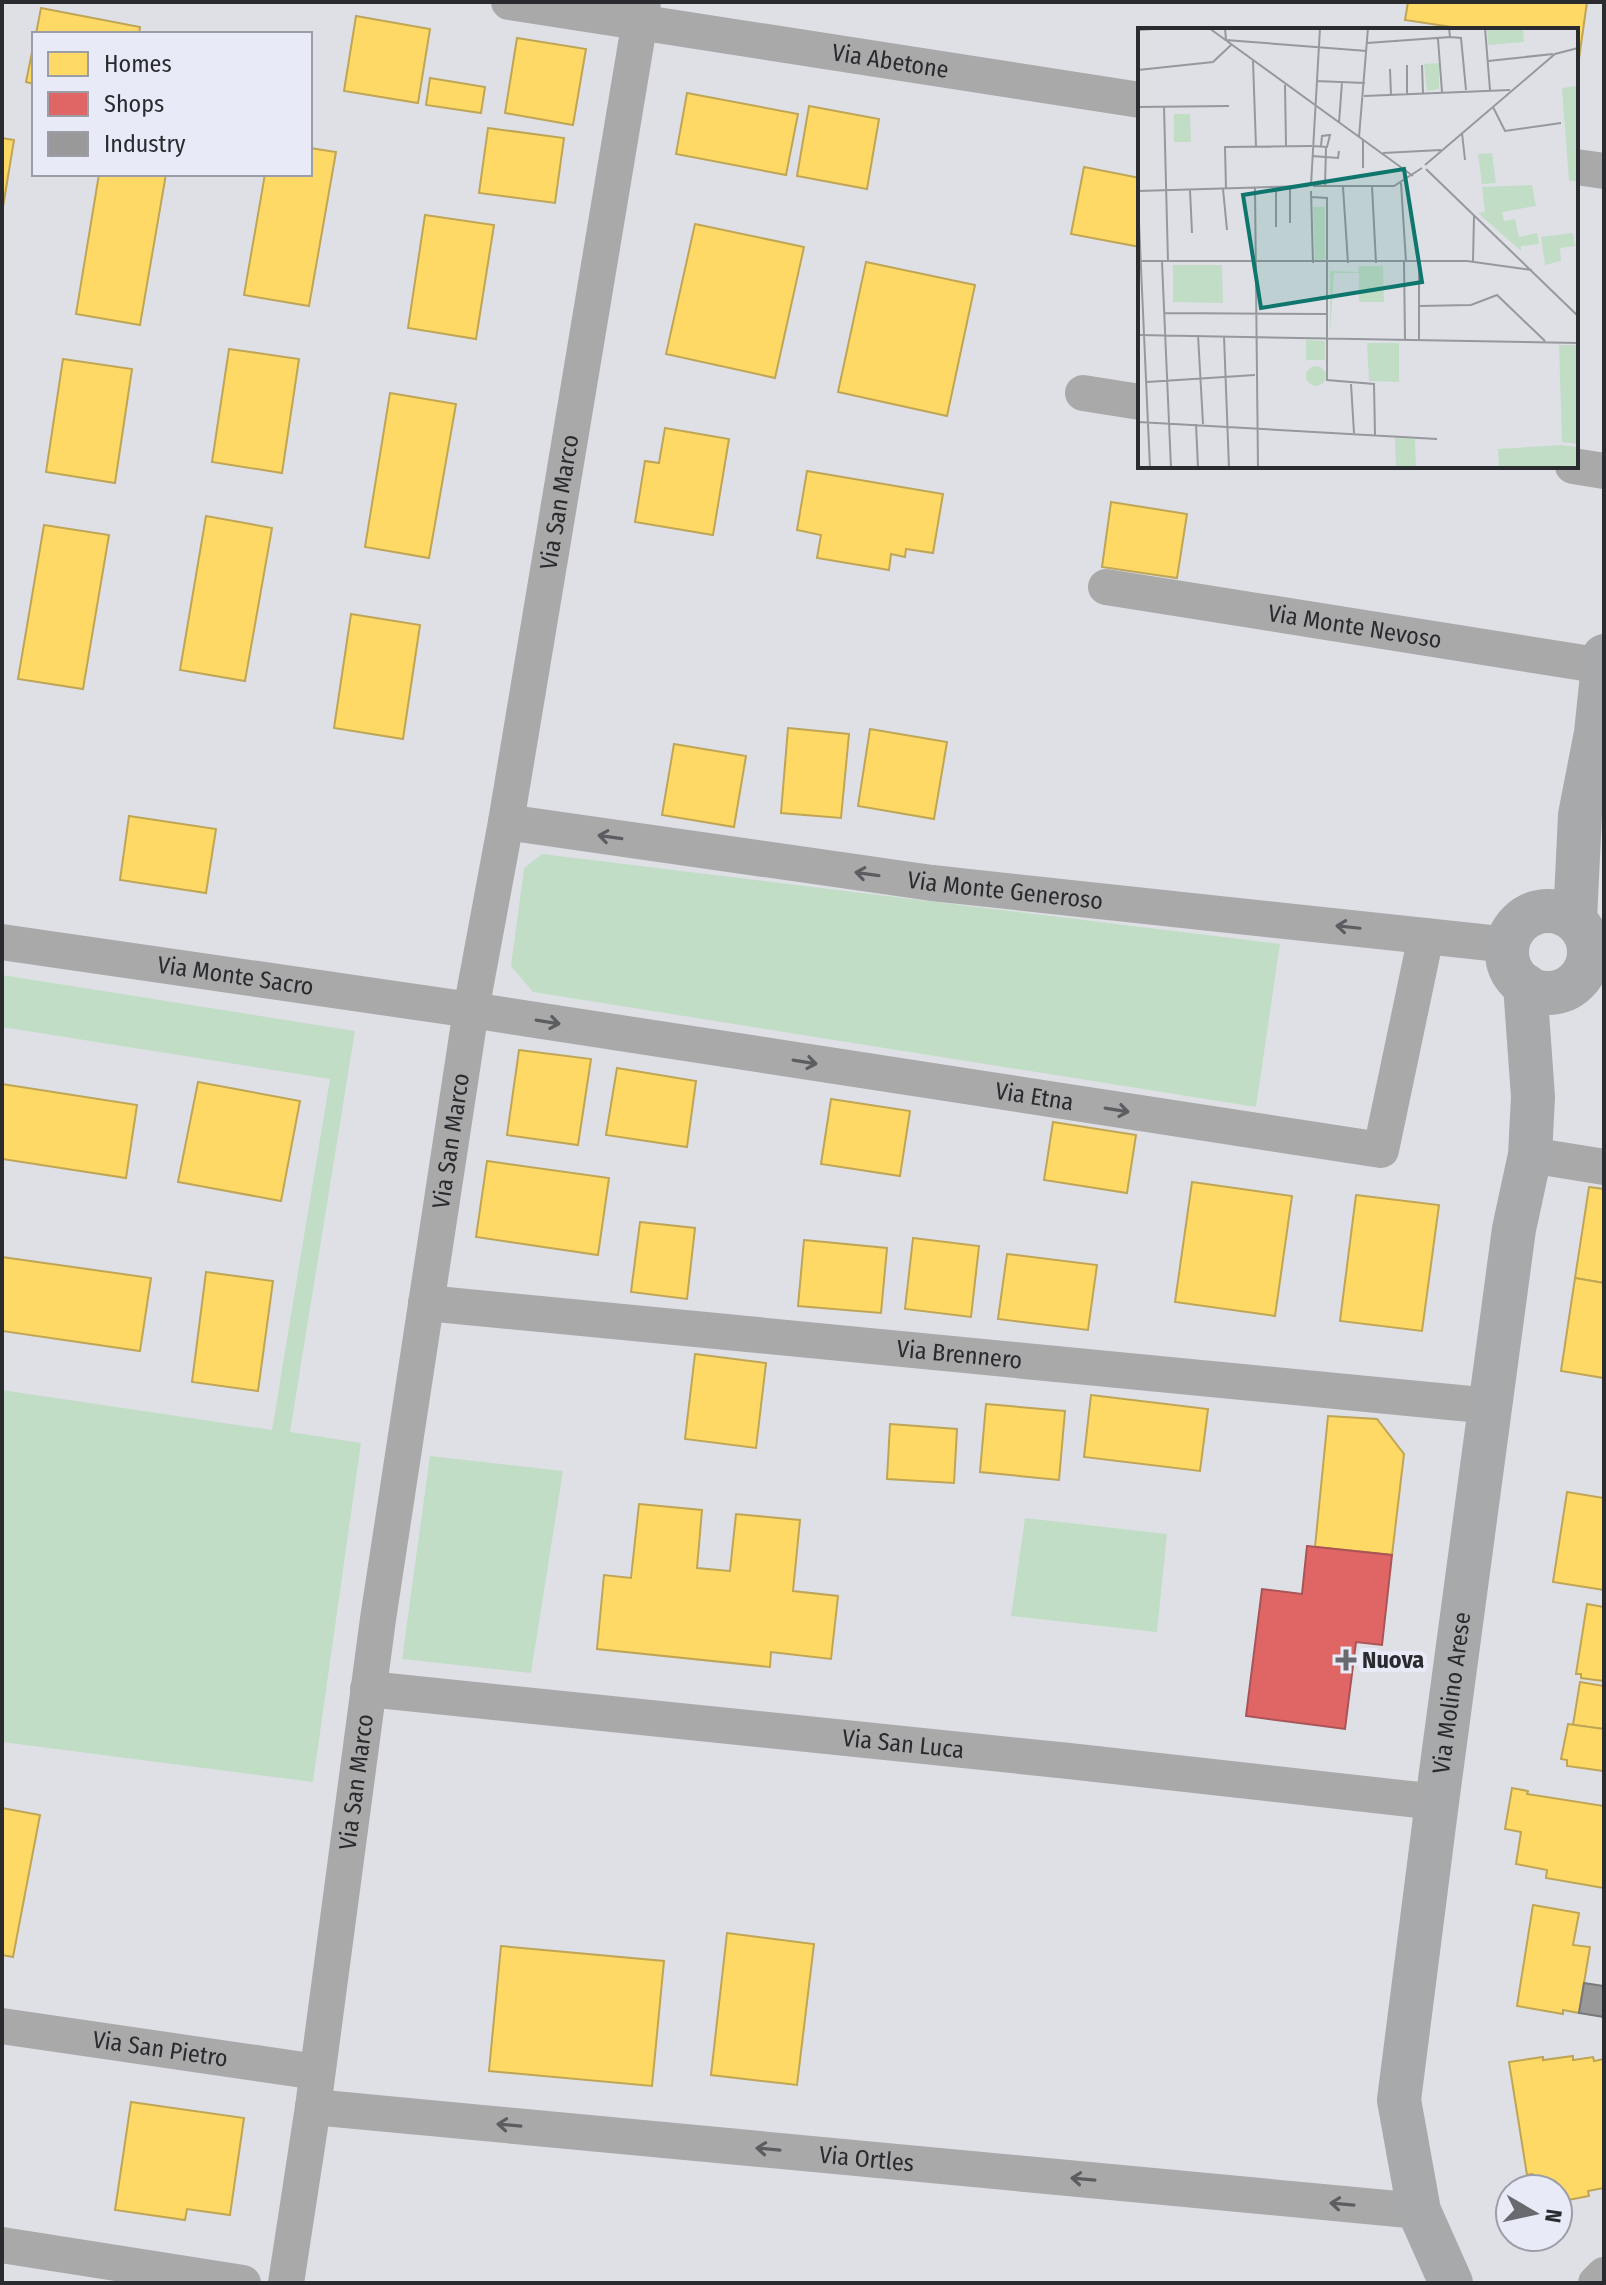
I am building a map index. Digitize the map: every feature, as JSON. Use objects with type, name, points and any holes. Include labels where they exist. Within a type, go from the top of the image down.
[{"type":"street","name":"Via Abetone","points":[[509,2],[641,12],[1138,100]]},
{"type":"street","name":"Via San Marco","points":[[286,2283],[368,1689],[471,1010],[506,822],[641,12]]},
{"type":"street","points":[[1578,167],[1604,171]]},
{"type":"street","points":[[1083,393],[1138,402]]},
{"type":"street","points":[[1578,467],[1604,471]]},
{"type":"street","name":"Via Monte Nevoso","points":[[1106,587],[1603,661]]},
{"type":"street","name":"Via Molino Arese","points":[[1451,2283],[1419,2211],[1399,2100],[1514,1229],[1530,1155],[1533,1097],[1572,962],[1580,815],[1596,733],[1603,661]]},
{"type":"street","name":"Via Molino Arese","points":[[1517,931],[1580,815]]},
{"type":"street","name":"Via Monte Generoso","points":[[506,822],[932,883],[1426,936],[1517,931]]},
{"type":"street","points":[[1538,912],[1564,914],[1572,962],[1515,975],[1510,964],[1517,931],[1538,912]]},
{"type":"street","name":"Via Etna","points":[[471,1010],[1381,1150],[1426,936]]},
{"type":"street","name":"Via Monte Sacro","points":[[2,942],[471,1010]]},
{"type":"street","points":[[1530,1155],[1604,1167]]},
{"type":"street","name":"Via Brennero","points":[[426,1303],[1491,1406]]},
{"type":"street","name":"Via San Luca","points":[[368,1689],[1437,1802]]},
{"type":"street","name":"Via San Pietro","points":[[2,2026],[315,2090]]},
{"type":"street","name":"Via Ortles","points":[[315,2090],[1419,2211]]},
{"type":"street","points":[[2,2245],[243,2283]]},
{"type":"street","points":[[1596,2283],[1604,2275]]},
{"type":"green space","points":[[542,854],[1280,944],[1256,1107],[533,992],[511,966],[524,868]]},
{"type":"green space","points":[[2,975],[355,1031],[290,1432],[361,1443],[313,1782],[2,1742],[2,1390],[272,1430],[330,1079],[2,1027]]},
{"type":"green space","points":[[430,1456],[563,1471],[531,1673],[402,1659]]},
{"type":"green space","points":[[1025,1518],[1167,1534],[1157,1632],[1011,1616]]},
{"type":"building: Homes","points":[[1408,2],[1587,2],[1578,66],[1578,28],[1452,28],[1405,20]]},
{"type":"building: Homes","points":[[41,8],[140,27],[139,32],[36,32]]},
{"type":"building: Homes","points":[[356,16],[430,29],[418,103],[344,91]]},
{"type":"building: Homes","points":[[517,38],[586,49],[573,125],[505,113]]},
{"type":"building: Homes","points":[[32,52],[32,84],[26,82]]},
{"type":"building: Homes","points":[[430,78],[485,87],[481,113],[426,105]]},
{"type":"building: Homes","points":[[687,93],[798,114],[786,175],[676,154]]},
{"type":"building: Homes","points":[[809,106],[879,119],[867,189],[797,176]]},
{"type":"building: Homes","points":[[488,128],[564,138],[555,203],[479,193]]},
{"type":"building: Homes","points":[[2,138],[14,140],[3,207],[2,206]]},
{"type":"building: Homes","points":[[312,148],[336,152],[309,306],[244,295],[265,176],[312,176]]},
{"type":"building: Homes","points":[[1084,167],[1138,178],[1138,247],[1071,234]]},
{"type":"building: Homes","points":[[99,176],[166,176],[140,325],[76,314]]},
{"type":"building: Homes","points":[[425,215],[494,225],[476,339],[408,328]]},
{"type":"building: Homes","points":[[695,224],[804,247],[775,378],[666,354]]},
{"type":"building: Homes","points":[[866,262],[975,285],[947,416],[838,392]]},
{"type":"building: Homes","points":[[229,349],[299,359],[282,473],[212,462]]},
{"type":"building: Homes","points":[[63,359],[132,369],[115,483],[46,472]]},
{"type":"building: Homes","points":[[390,393],[456,404],[429,558],[365,547]]},
{"type":"building: Homes","points":[[665,428],[729,439],[713,535],[635,522],[645,461],[659,463]]},
{"type":"building: Homes","points":[[807,471],[943,494],[933,553],[906,549],[905,557],[891,554],[889,570],[817,558],[821,535],[797,530]]},
{"type":"building: Homes","points":[[1111,502],[1187,514],[1177,578],[1102,567]]},
{"type":"building: Homes","points":[[206,516],[272,528],[245,681],[180,670]]},
{"type":"building: Homes","points":[[44,525],[109,535],[83,689],[18,679]]},
{"type":"building: Homes","points":[[351,614],[420,625],[403,739],[334,728]]},
{"type":"building: Homes","points":[[788,728],[849,734],[841,818],[781,813]]},
{"type":"building: Homes","points":[[870,729],[947,742],[934,819],[858,806]]},
{"type":"building: Homes","points":[[674,744],[746,756],[734,827],[662,815]]},
{"type":"building: Homes","points":[[129,816],[216,829],[206,893],[120,880]]},
{"type":"building: Homes","points":[[519,1050],[591,1059],[578,1145],[507,1135]]},
{"type":"building: Homes","points":[[617,1068],[696,1081],[687,1147],[606,1135]]},
{"type":"building: Homes","points":[[198,1082],[300,1101],[281,1201],[178,1182]]},
{"type":"building: Homes","points":[[2,1084],[137,1105],[126,1178],[2,1159]]},
{"type":"building: Homes","points":[[831,1099],[910,1111],[900,1176],[821,1164]]},
{"type":"building: Homes","points":[[1053,1122],[1136,1135],[1127,1193],[1044,1180]]},
{"type":"building: Homes","points":[[487,1161],[609,1178],[598,1255],[476,1237]]},
{"type":"building: Homes","points":[[1192,1182],[1292,1196],[1275,1316],[1175,1302]]},
{"type":"building: Homes","points":[[1589,1187],[1604,1189],[1604,1283],[1575,1278]]},
{"type":"building: Homes","points":[[1356,1195],[1439,1205],[1422,1331],[1340,1321]]},
{"type":"building: Homes","points":[[640,1222],[695,1228],[687,1299],[631,1292]]},
{"type":"building: Homes","points":[[913,1238],[979,1246],[971,1317],[905,1309]]},
{"type":"building: Homes","points":[[804,1240],[887,1248],[881,1313],[798,1306]]},
{"type":"building: Homes","points":[[1007,1254],[1097,1265],[1088,1330],[998,1319]]},
{"type":"building: Homes","points":[[2,1257],[151,1278],[140,1351],[2,1331]]},
{"type":"building: Homes","points":[[206,1272],[273,1281],[258,1391],[192,1382]]},
{"type":"building: Homes","points":[[1575,1278],[1604,1283],[1604,1378],[1561,1371]]},
{"type":"building: Homes","points":[[695,1354],[766,1363],[756,1448],[685,1439]]},
{"type":"building: Homes","points":[[1091,1395],[1208,1409],[1200,1471],[1084,1457]]},
{"type":"building: Homes","points":[[986,1404],[1065,1411],[1059,1480],[980,1472]]},
{"type":"building: Homes","points":[[1328,1416],[1377,1419],[1404,1454],[1392,1555],[1315,1547]]},
{"type":"building: Homes","points":[[890,1424],[957,1429],[954,1483],[887,1479]]},
{"type":"building: Homes","points":[[1567,1492],[1604,1498],[1604,1590],[1553,1582]]},
{"type":"building: Homes","points":[[639,1504],[702,1510],[697,1568],[730,1571],[736,1514],[800,1520],[793,1591],[838,1596],[831,1659],[771,1652],[770,1667],[597,1649],[604,1575],[631,1578]]},
{"type":"building: Homes","points":[[1587,1604],[1604,1607],[1604,1681],[1581,1678],[1581,1674],[1576,1674]]},
{"type":"building: Homes","points":[[1580,1682],[1604,1686],[1604,1729],[1573,1725]]},
{"type":"building: Homes","points":[[1568,1724],[1604,1729],[1604,1771],[1567,1766],[1567,1760],[1561,1759]]},
{"type":"building: Homes","points":[[1512,1788],[1528,1791],[1527,1794],[1604,1806],[1604,1888],[1546,1878],[1547,1870],[1516,1864],[1521,1832],[1505,1829]]},
{"type":"building: Homes","points":[[2,1808],[40,1815],[13,1957],[2,1955]]},
{"type":"building: Homes","points":[[1533,1905],[1579,1913],[1573,1945],[1590,1947],[1579,2013],[1563,2010],[1563,2014],[1517,2006]]},
{"type":"building: Homes","points":[[727,1933],[814,1944],[797,2085],[711,2075]]},
{"type":"building: Homes","points":[[501,1946],[664,1961],[652,2086],[489,2071]]},
{"type":"building: Homes","points":[[1573,2056],[1573,2060],[1604,2059],[1604,2188],[1588,2191],[1589,2196],[1574,2199],[1574,2173],[1527,2173],[1509,2062],[1543,2057],[1543,2060]]},
{"type":"building: Homes","points":[[131,2102],[244,2118],[230,2215],[187,2209],[185,2220],[115,2210]]},
{"type":"building: Shops","points":[[1307,1546],[1392,1555],[1382,1645],[1356,1642],[1345,1729],[1246,1716],[1262,1589],[1302,1594]]},
{"type":"building: Industry","points":[[1584,1983],[1604,1986],[1604,2017],[1579,2013]]},
{"type":"place","name":"Nuova","points":[[1346,1660]]}]
